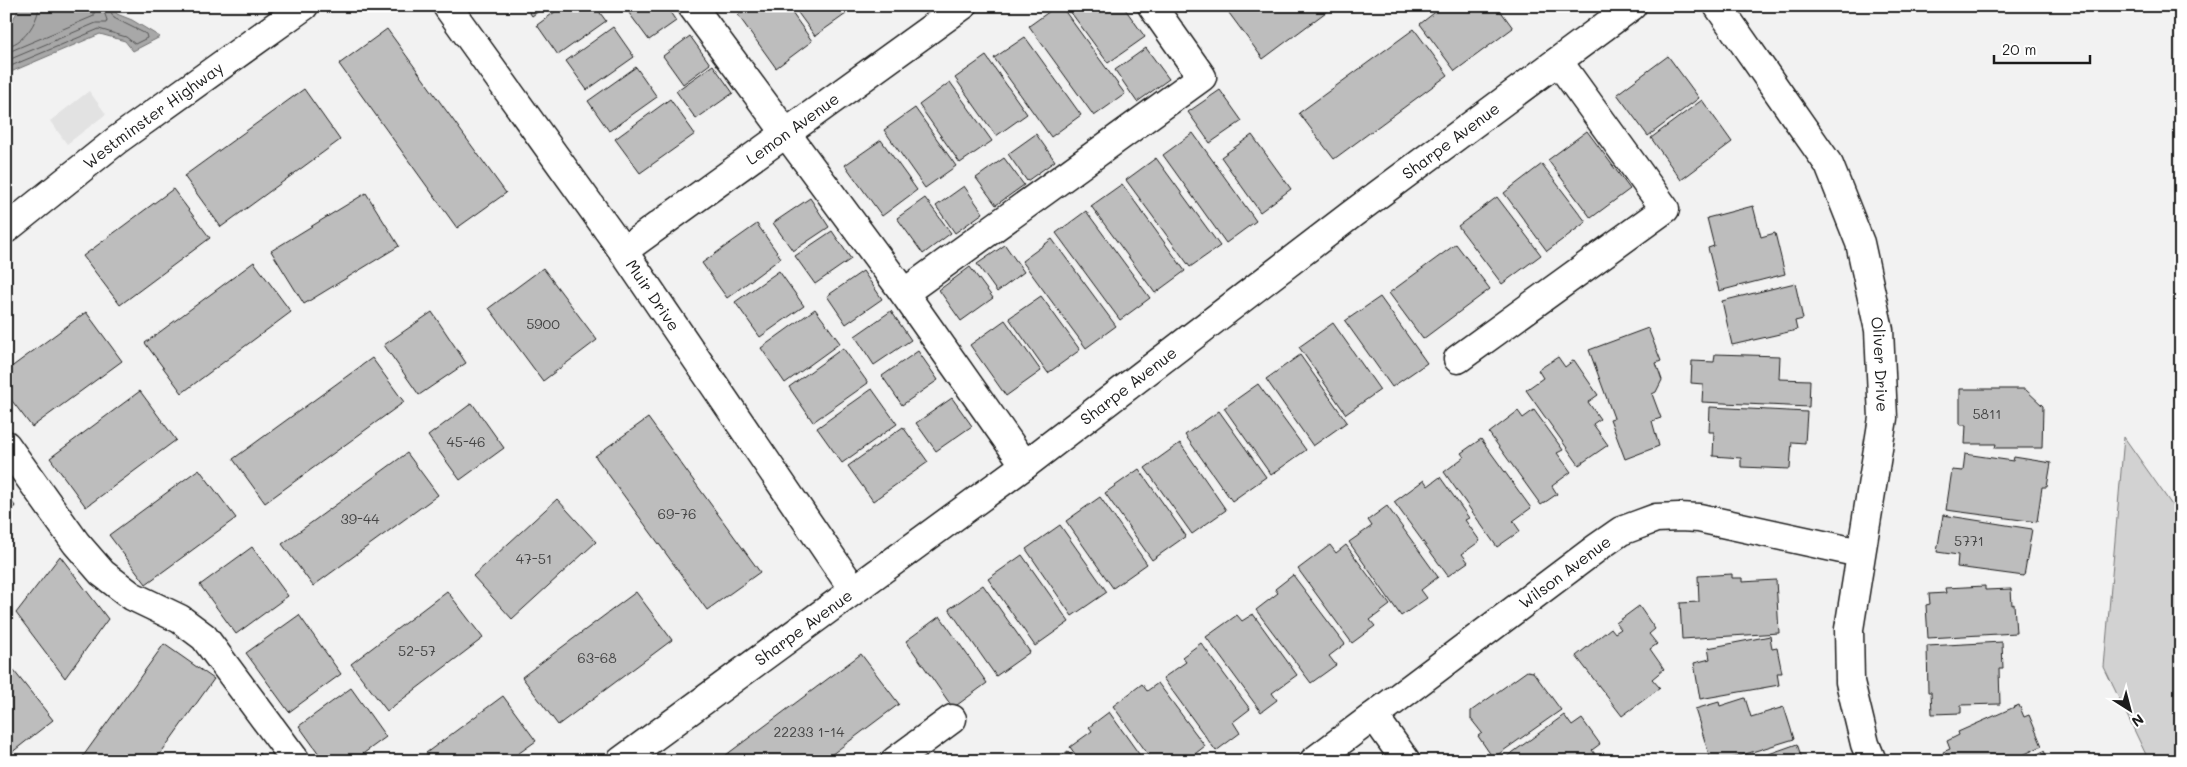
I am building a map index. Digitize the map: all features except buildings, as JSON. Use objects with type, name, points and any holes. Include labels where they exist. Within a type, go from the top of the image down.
[{"type":"street","name":"Westminster Highway","points":[[6,229],[117,140],[304,6]]},
{"type":"street","name":"Muir Drive","points":[[447,6],[622,251],[853,589]]},
{"type":"street","points":[[692,6],[784,134],[904,293],[1025,465]]},
{"type":"street","name":"Lemon Avenue","points":[[622,251],[962,6]]},
{"type":"street","points":[[904,293],[1202,77],[1152,6]]},
{"type":"street","name":"Sharpe Avenue","points":[[621,761],[853,589],[1025,465],[1352,214],[1632,6]]},
{"type":"street","name":"Oliver Drive","points":[[1718,6],[1829,165],[1860,243],[1879,330],[1883,418],[1848,629],[1850,682],[1865,744],[1872,761]]},
{"type":"street","points":[[1458,360],[1665,209],[1558,61]]},
{"type":"street","points":[[6,445],[76,543],[102,572],[132,596],[180,619],[204,637],[296,761]]},
{"type":"street","name":"Wilson Avenue","points":[[1314,761],[1598,546],[1621,531],[1656,518],[1699,518],[1860,553]]},
{"type":"street","points":[[1374,716],[1406,761]]},
{"type":"street","points":[[895,761],[952,719]]},
{"type":"shaded area","points":[[89,91],[106,114],[67,144],[50,121]]},
{"type":"shaded area","points":[[2124,437],[2181,518],[2181,761],[2149,761],[2104,667]]},
{"type":"water","points":[[21,6],[112,6],[117,14],[132,20],[160,37],[133,51],[125,41],[100,34],[6,74],[6,30]]}]
